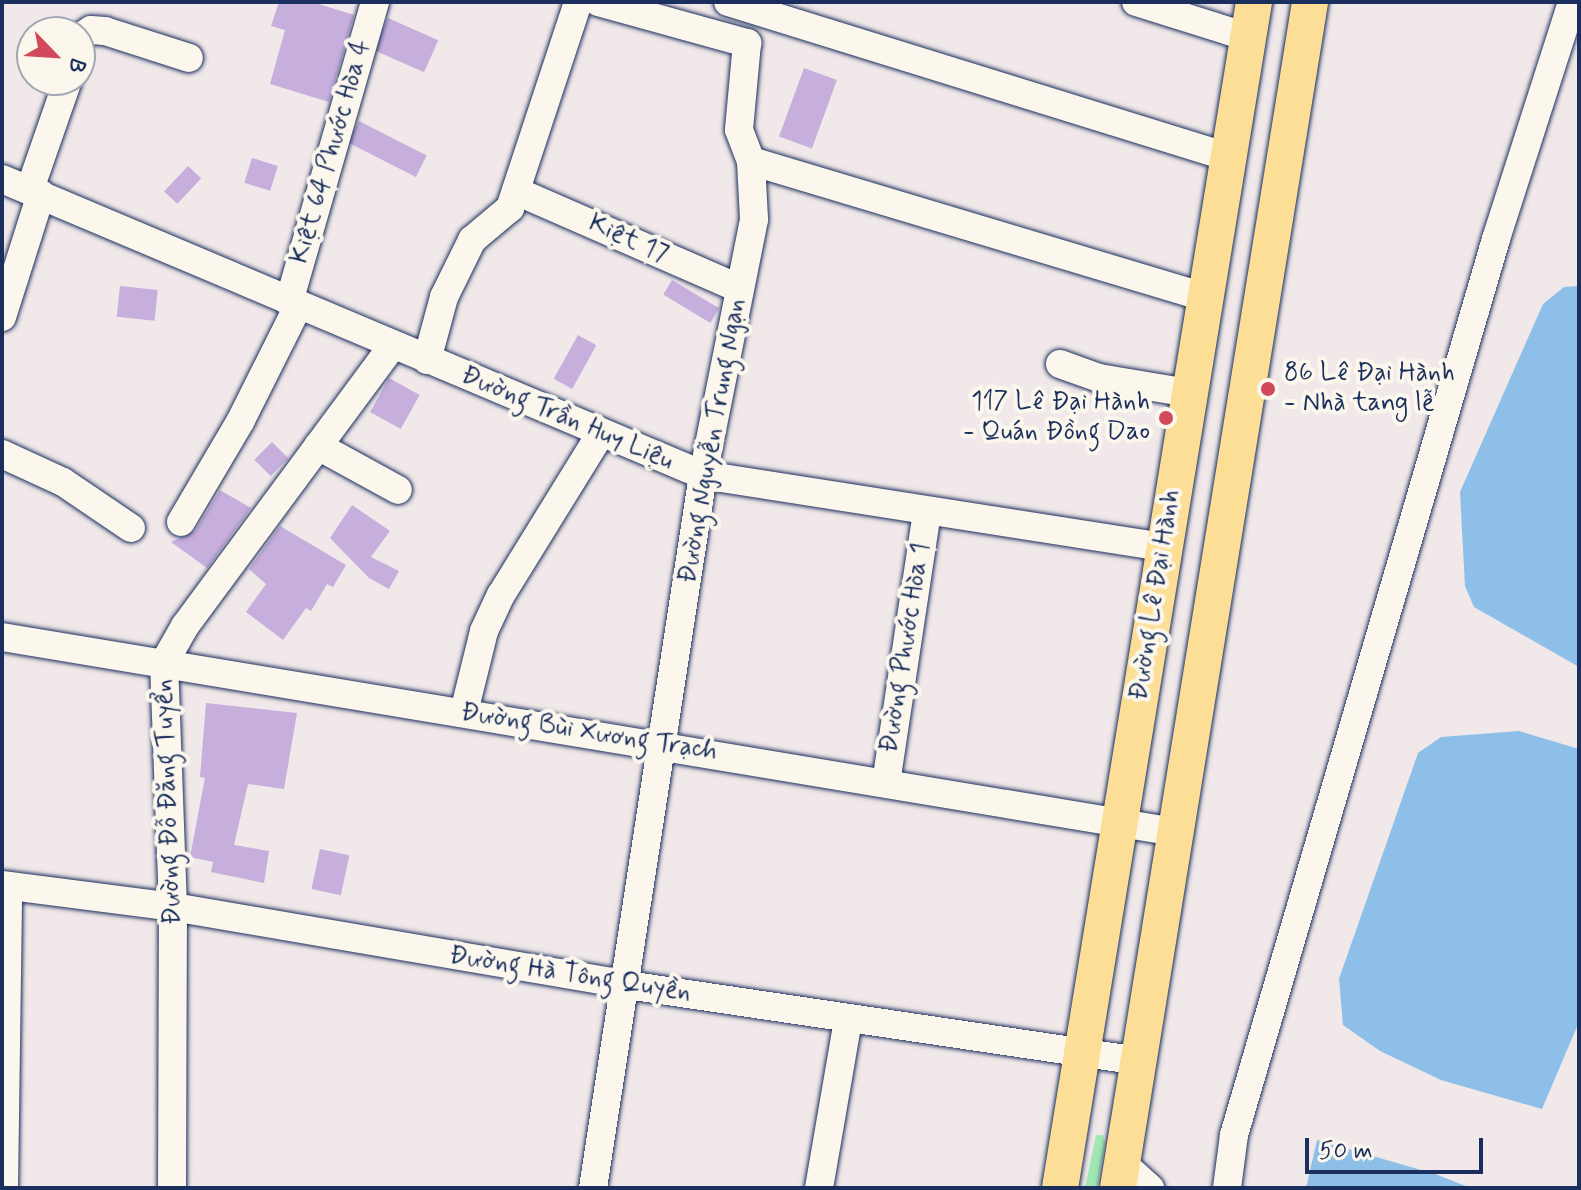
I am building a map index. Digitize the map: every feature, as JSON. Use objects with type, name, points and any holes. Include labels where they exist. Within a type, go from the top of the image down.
[{"type":"main road","name":"Đường Lê Đại Hành","points":[[1060,1188],[1254,2]]},
{"type":"main road","points":[[1120,1176],[1310,2]]},
{"type":"street","name":"Kiệt 64 Phước Hòa 4","points":[[181,522],[241,420],[294,304],[375,2]]},
{"type":"street","points":[[427,360],[444,297],[472,240],[510,208],[578,2]]},
{"type":"street","name":"Đường Nguyễn Trung Ngạn","points":[[593,1188],[627,985],[703,475],[754,219],[751,161],[739,130],[747,43],[598,2]]},
{"type":"street","points":[[728,2],[1228,157]]},
{"type":"street","points":[[1136,2],[1248,37]]},
{"type":"street","points":[[1227,1188],[1238,1120],[1496,239],[1572,2]]},
{"type":"street","points":[[96,30],[189,58]]},
{"type":"street","points":[[2,317],[35,191],[65,96]]},
{"type":"street","points":[[751,161],[1205,297]]},
{"type":"street","name":"Đường Trần Huy Liệu","points":[[2,179],[703,475],[927,513],[1164,547]]},
{"type":"street","name":"Kiệt 17","points":[[516,191],[740,289]]},
{"type":"street","name":"Đường Đỗ Đăng Tuyển","points":[[172,1188],[173,907],[164,663],[185,626],[392,346]]},
{"type":"street","points":[[1060,364],[1099,378],[1189,393]]},
{"type":"street","points":[[464,712],[484,631],[501,595],[601,433]]},
{"type":"street","points":[[318,446],[398,490]]},
{"type":"street","points":[[2,454],[74,489],[131,528]]},
{"type":"street","name":"Đường Phước Hòa 1","points":[[886,783],[927,513]]},
{"type":"street","name":"Đường Bùi Xương Trạch","points":[[2,637],[1175,832]]},
{"type":"street","points":[[4,1188],[5,885]]},
{"type":"street","name":"Đường Hà Tông Quyền","points":[[5,885],[173,907],[848,1020],[1139,1061]]},
{"type":"street","points":[[819,1188],[848,1020]]},
{"type":"street","points":[[1120,1176],[1150,1188]]},
{"type":"green space","points":[[1096,1135],[1103,1135],[1105,1143],[1097,1188],[1085,1188]]},
{"type":"water","points":[[1579,286],[1579,667],[1474,607],[1465,586],[1460,492],[1543,304],[1564,287]]},
{"type":"water","points":[[1519,731],[1579,749],[1579,1022],[1542,1109],[1441,1080],[1380,1051],[1343,1025],[1339,979],[1418,753],[1441,737]]},
{"type":"water","points":[[1317,1140],[1435,1174],[1471,1188],[1306,1188]]},
{"type":"building","points":[[279,2],[312,2],[354,15],[329,102],[270,84],[285,30],[271,26]]},
{"type":"building","points":[[388,18],[438,40],[424,72],[374,50]]},
{"type":"building","points":[[804,68],[837,80],[812,149],[779,137]]},
{"type":"building","points":[[359,121],[427,156],[416,177],[348,142]]},
{"type":"building","points":[[252,158],[278,166],[270,191],[244,183]]},
{"type":"building","points":[[188,166],[201,178],[177,204],[164,192]]},
{"type":"building","points":[[672,280],[719,308],[710,323],[663,295]]},
{"type":"building","points":[[120,286],[158,290],[155,321],[117,317]]},
{"type":"building","points":[[578,335],[596,345],[572,389],[554,379]]},
{"type":"building","points":[[389,378],[420,395],[401,429],[370,412]]},
{"type":"building","points":[[272,442],[288,458],[271,476],[254,460]]},
{"type":"building","points":[[220,490],[251,508],[207,568],[171,542],[195,531]]},
{"type":"building","points":[[352,505],[390,531],[371,557],[399,571],[389,589],[369,578],[330,538]]},
{"type":"building","points":[[280,526],[346,565],[333,587],[327,584],[311,611],[306,608],[283,640],[246,612],[266,584],[249,569]]},
{"type":"building","points":[[206,703],[297,713],[284,789],[248,784],[234,845],[269,851],[264,883],[211,872],[213,862],[190,857],[205,778],[200,777]]},
{"type":"building","points":[[320,849],[349,855],[341,895],[311,889]]},
{"type":"place","name":"86 Lê Đại Hành - Nhà tang lễ","points":[[1268,389]]},
{"type":"place","name":"117 Lê Đại Hành - Quán Đồng Dao","points":[[1166,418]]}]
